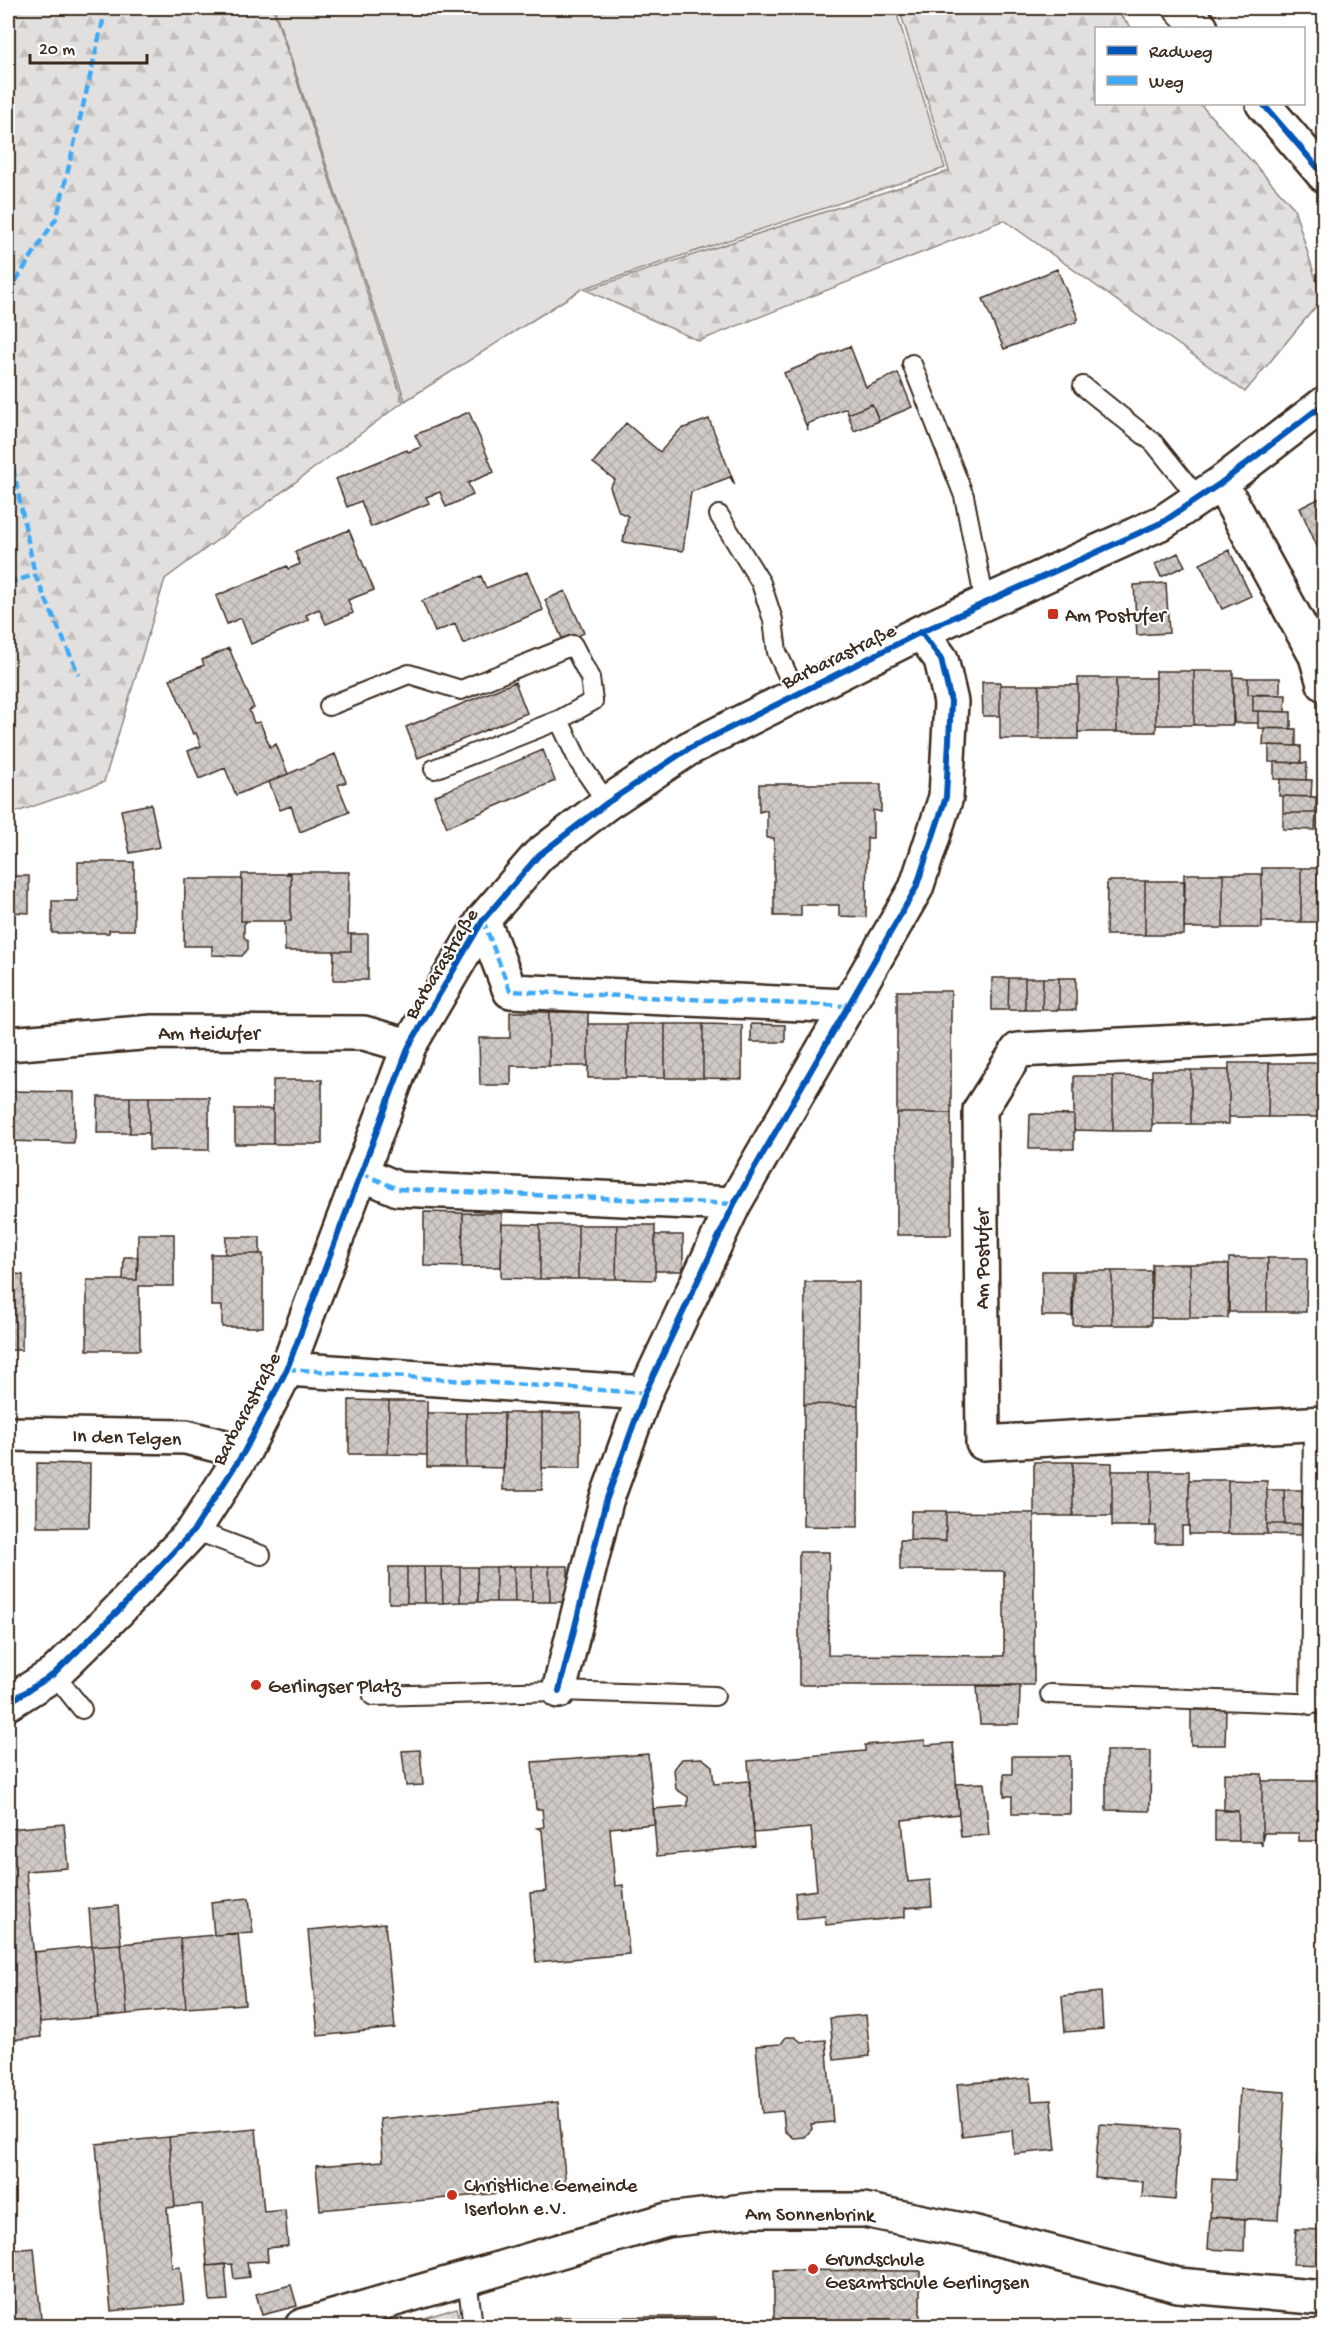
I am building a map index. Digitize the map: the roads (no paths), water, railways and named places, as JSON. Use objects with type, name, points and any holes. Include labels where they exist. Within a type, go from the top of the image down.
[{"type":"street","points":[[1181,8],[1200,27]]},
{"type":"street","points":[[1264,105],[1324,175]]},
{"type":"street","name":"Barbarastraße","points":[[8,1703],[54,1674],[118,1611],[194,1530],[244,1452],[287,1369],[409,1046],[483,920],[539,855],[607,803],[688,749],[921,632],[1163,522],[1209,491],[1324,404]]},
{"type":"street","points":[[1209,491],[1316,656],[1324,684]]},
{"type":"street","points":[[559,1690],[606,1501],[645,1393],[734,1204],[916,888],[946,797],[951,702],[941,659],[921,632]]},
{"type":"street","name":"Barbarastraße","points":[[483,920],[510,991],[847,1006]]},
{"type":"street","name":"Am Heidufer","points":[[8,1044],[153,1032],[364,1033],[409,1046]]},
{"type":"street","name":"Am Postufer","points":[[1319,1423],[983,1443],[980,1110],[1018,1050],[1324,1035]]},
{"type":"street","points":[[361,1173],[398,1189],[734,1204]]},
{"type":"street","name":"Barbarastraße","points":[[287,1369],[645,1393]]},
{"type":"street","name":"In den Telgen","points":[[8,1434],[186,1437],[244,1452]]},
{"type":"street","name":"Am Sonnenbrink","points":[[305,2326],[667,2220],[752,2210],[864,2210],[972,2232],[1178,2285],[1324,2298]]},
{"type":"lane","points":[[912,364],[964,496],[986,603]]},
{"type":"lane","points":[[1083,386],[1209,491]]},
{"type":"lane","points":[[719,515],[761,583],[773,620],[777,652],[796,693]]},
{"type":"lane","points":[[329,706],[409,674],[461,690],[573,645],[590,678],[592,701],[559,720],[434,769]]},
{"type":"lane","points":[[559,720],[579,762],[607,803]]},
{"type":"lane","points":[[1050,1694],[1317,1705],[1319,1423]]},
{"type":"lane","points":[[194,1530],[261,1555]]},
{"type":"lane","points":[[54,1674],[82,1709]]},
{"type":"lane","points":[[373,1696],[559,1690],[715,1696]]},
{"type":"lane","points":[[467,2279],[473,2326]]},
{"type":"place","name":"Am Postufer","points":[[1053,614]]},
{"type":"place","name":"Gerlingser Platz","points":[[256,1685]]},
{"type":"place","name":"Christliche Gemeinde Iserlohn e.V.","points":[[452,2195]]},
{"type":"place","name":"Grundschule Gesamtschule Gerlingsen","points":[[813,2269]]}]
